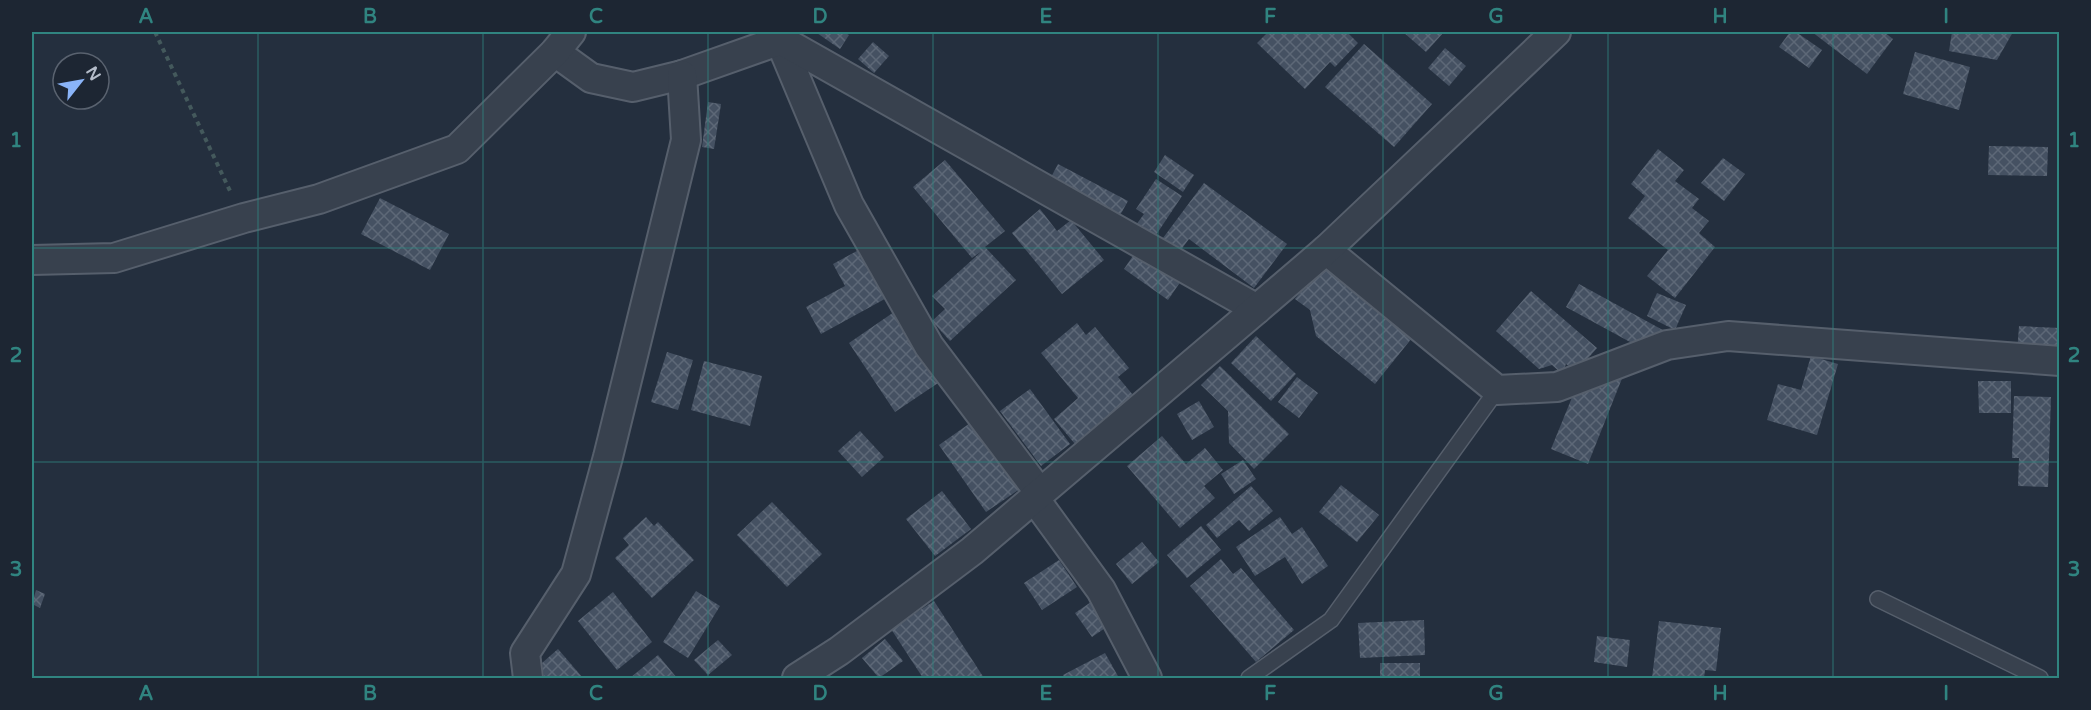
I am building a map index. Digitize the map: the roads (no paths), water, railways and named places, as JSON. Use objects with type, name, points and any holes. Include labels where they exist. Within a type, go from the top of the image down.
[{"type":"street","points":[[797,678],[839,651],[962,558],[1257,309],[1326,250],[1556,32]]},
{"type":"street","points":[[778,36],[1257,309]]},
{"type":"street","points":[[32,260],[114,258],[244,218],[319,199],[458,149],[563,42],[591,78],[633,87],[682,75],[778,36]]},
{"type":"street","points":[[778,36],[849,205],[923,336],[1101,590],[1148,678]]},
{"type":"street","points":[[528,678],[525,653],[576,574],[608,457],[686,140],[682,75]]},
{"type":"street","points":[[1326,250],[1497,390],[1557,387],[1667,345],[1728,336],[2060,361]]},
{"type":"lane","points":[[1249,678],[1331,620],[1497,390]]},
{"type":"lane","points":[[1878,599],[2040,678]]}]
